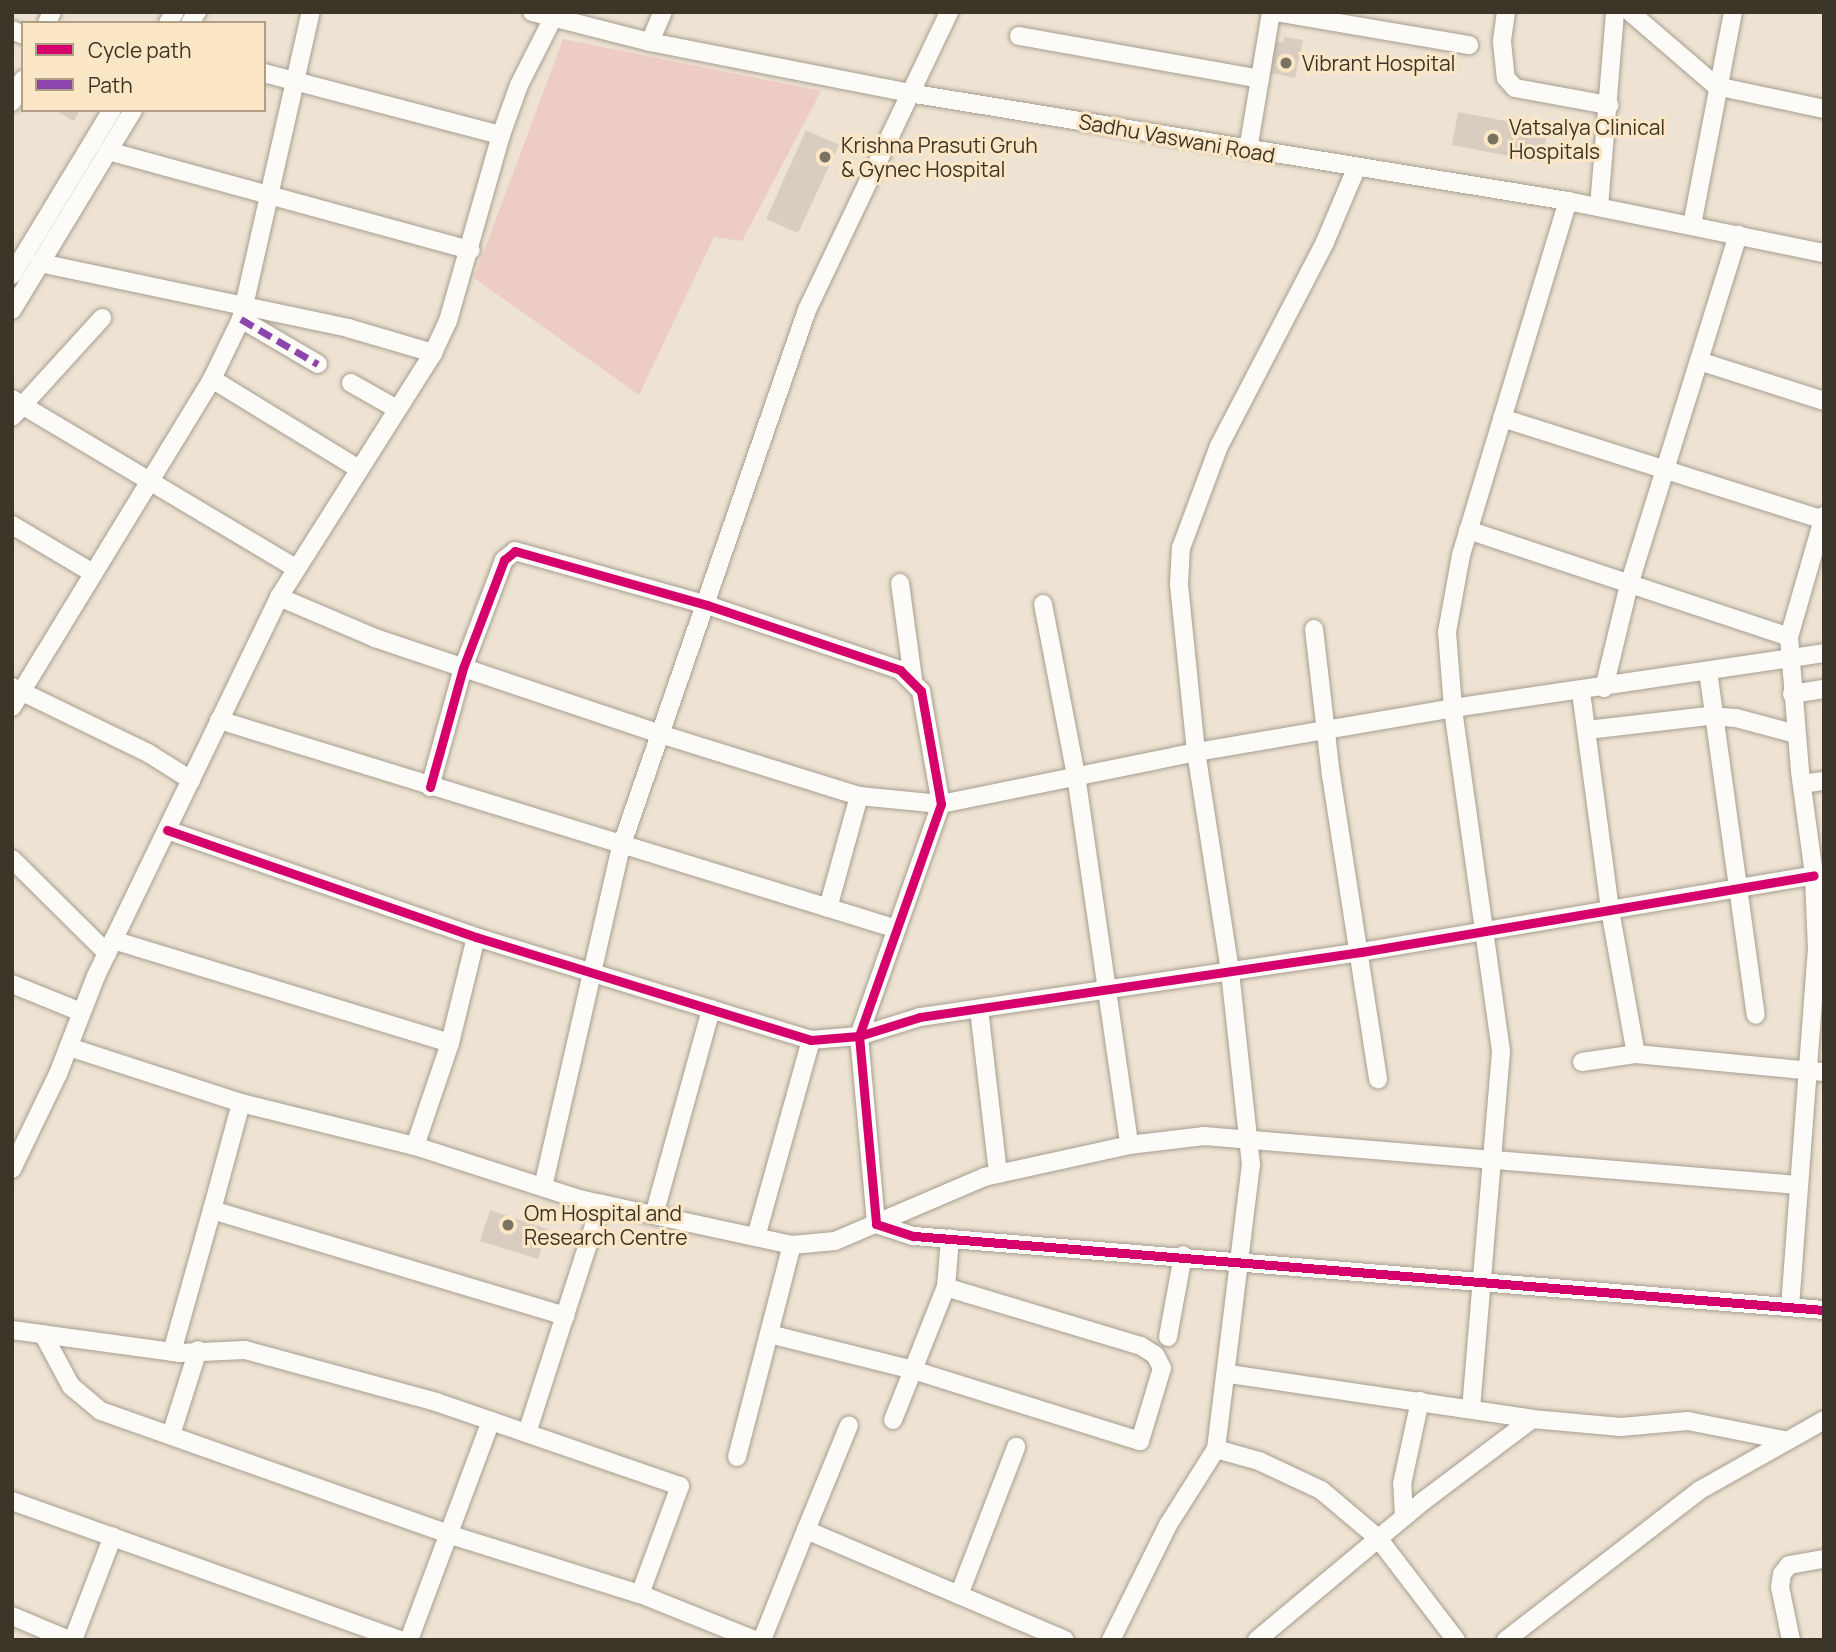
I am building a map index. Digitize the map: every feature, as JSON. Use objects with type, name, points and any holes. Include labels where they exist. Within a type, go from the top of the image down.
[{"type":"street","points":[[191,780],[148,753],[15,695],[212,379],[242,314],[311,12]]},
{"type":"street","name":"Sadhu Vaswani Road","points":[[533,12],[555,15],[650,42],[909,93],[1356,169],[1568,201],[1824,253]]},
{"type":"street","points":[[650,42],[663,12]]},
{"type":"street","points":[[543,1187],[621,847],[660,734],[807,310],[949,12]]},
{"type":"street","points":[[1248,150],[1273,12],[1469,45]]},
{"type":"street","points":[[1506,12],[1502,42],[1506,78],[1515,88],[1609,105]]},
{"type":"street","points":[[1598,207],[1615,12]]},
{"type":"street","points":[[1630,12],[1716,86],[1824,108]]},
{"type":"street","points":[[1692,225],[1716,86],[1733,12]]},
{"type":"street","points":[[12,1169],[69,1047],[110,946],[279,597],[433,353],[471,250],[501,135],[523,76],[555,15]]},
{"type":"street","points":[[1019,36],[1260,79]]},
{"type":"street","points":[[266,74],[501,135]]},
{"type":"street","points":[[12,102],[21,83]]},
{"type":"street","points":[[12,275],[111,112]]},
{"type":"street","points":[[12,310],[132,112]]},
{"type":"street","points":[[108,151],[471,250]]},
{"type":"street","points":[[1111,1640],[1168,1525],[1216,1449],[1229,1374],[1251,1165],[1230,971],[1196,752],[1179,584],[1181,548],[1219,446],[1325,242],[1356,169]]},
{"type":"street","points":[[1471,1409],[1501,1051],[1453,708],[1447,632],[1468,530],[1568,201]]},
{"type":"street","points":[[1605,688],[1629,585],[1738,235]]},
{"type":"street","points":[[40,263],[242,314],[348,328],[433,353]]},
{"type":"street","points":[[242,314],[318,365]]},
{"type":"street","points":[[102,318],[15,407],[150,478],[296,568]]},
{"type":"street","points":[[1699,361],[1824,401]]},
{"type":"street","points":[[212,379],[359,468]]},
{"type":"street","points":[[351,383],[397,410]]},
{"type":"street","points":[[1502,418],[1823,518],[1789,637],[1796,734],[1815,875],[1817,951],[1805,1070],[1790,1307]]},
{"type":"street","points":[[12,525],[93,573]]},
{"type":"street","points":[[1468,530],[1789,637]]},
{"type":"street","points":[[430,787],[463,668],[504,560],[515,551],[706,605],[900,670],[914,679]]},
{"type":"street","points":[[876,1224],[859,1036],[941,804],[921,691],[914,679],[900,583]]},
{"type":"street","points":[[279,597],[375,638],[660,734],[859,796],[941,804],[1196,752],[1453,708],[1581,692],[1824,653]]},
{"type":"street","points":[[1043,604],[1076,775],[1129,1145]]},
{"type":"street","points":[[1314,629],[1326,730],[1378,1079]]},
{"type":"street","points":[[1708,671],[1756,1015]]},
{"type":"street","points":[[1792,694],[1824,689]]},
{"type":"street","points":[[1581,692],[1610,910],[1636,1054]]},
{"type":"street","points":[[1587,730],[1714,716],[1796,734]]},
{"type":"street","points":[[219,720],[621,847],[897,929]]},
{"type":"street","points":[[1802,784],[1824,781]]},
{"type":"street","points":[[828,908],[859,796]]},
{"type":"street","points":[[167,830],[476,937],[811,1040],[859,1036],[920,1017],[1361,952],[1815,875]]},
{"type":"street","points":[[12,859],[110,946],[450,1043]]},
{"type":"street","points":[[415,1146],[450,1043],[476,937]]},
{"type":"street","points":[[12,984],[81,1012]]},
{"type":"street","points":[[654,1215],[711,1009]]},
{"type":"street","points":[[979,1009],[998,1174]]},
{"type":"street","points":[[756,1237],[811,1040]]},
{"type":"street","points":[[69,1047],[242,1103],[415,1146],[601,1204],[792,1245],[835,1241],[998,1174],[1129,1145],[1204,1136],[1798,1185]]},
{"type":"street","points":[[1582,1062],[1636,1054],[1824,1072]]},
{"type":"street","points":[[172,1352],[242,1103]]},
{"type":"street","points":[[527,1433],[601,1204]]},
{"type":"street","points":[[212,1210],[565,1316]]},
{"type":"street","points":[[876,1224],[914,1236],[1242,1259],[1483,1284],[1824,1310]]},
{"type":"street","points":[[893,1420],[946,1287],[950,1238]]},
{"type":"street","points":[[737,1457],[792,1245]]},
{"type":"street","points":[[1168,1336],[1183,1255]]},
{"type":"street","points":[[769,1334],[913,1370],[1140,1441],[1162,1368],[1155,1355],[1141,1346],[946,1287]]},
{"type":"street","points":[[12,1330],[172,1352],[245,1350],[491,1421],[680,1486],[640,1594]]},
{"type":"street","points":[[43,1334],[71,1386],[101,1411],[448,1534],[640,1594],[755,1640]]},
{"type":"street","points":[[171,1435],[198,1350]]},
{"type":"street","points":[[1229,1374],[1532,1419],[1621,1427],[1688,1420],[1784,1440]]},
{"type":"street","points":[[1404,1517],[1402,1484],[1420,1401]]},
{"type":"street","points":[[1257,1640],[1404,1517],[1532,1419]]},
{"type":"street","points":[[1506,1640],[1700,1490],[1784,1440],[1824,1420]]},
{"type":"street","points":[[409,1640],[491,1421]]},
{"type":"street","points":[[762,1640],[849,1425]]},
{"type":"street","points":[[959,1595],[1016,1447]]},
{"type":"street","points":[[1216,1449],[1298,1476],[1378,1538],[1456,1640]]},
{"type":"street","points":[[12,1501],[400,1640]]},
{"type":"street","points":[[806,1530],[1065,1640]]},
{"type":"street","points":[[12,1616],[71,1640],[113,1536]]},
{"type":"street","points":[[1791,1640],[1780,1587],[1782,1574],[1789,1565],[1824,1559]]},
{"type":"shaded area","points":[[563,39],[821,91],[742,241],[714,237],[639,395],[474,278]]},
{"type":"building","points":[[1284,37],[1303,40],[1295,78],[1268,72],[1274,41],[1283,42]]},
{"type":"building","points":[[58,112],[79,112],[74,121]]},
{"type":"building","points":[[1458,112],[1548,129],[1541,162],[1452,145]]},
{"type":"building","points":[[806,130],[839,145],[798,233],[766,219]]},
{"type":"building","points":[[490,1210],[548,1229],[538,1259],[480,1241]]},
{"type":"marked path","points":[[241,319],[318,364]]},
{"type":"cycle path","points":[[430,787],[463,668],[504,560],[515,551],[707,605],[900,670],[921,691],[941,804],[859,1036],[876,1224],[914,1236],[1824,1310]]},
{"type":"cycle path","points":[[167,830],[476,937],[811,1040],[859,1036],[920,1017],[1361,952],[1814,875]]},
{"type":"place","name":"Vibrant Hospital","points":[[1286,63]]},
{"type":"place","name":"Vatsalya Clinical Hospitals","points":[[1493,139]]},
{"type":"place","name":"Krishna Prasuti Gruh & Gynec Hospital","points":[[825,157]]},
{"type":"place","name":"Om Hospital and Research Centre","points":[[508,1225]]}]
